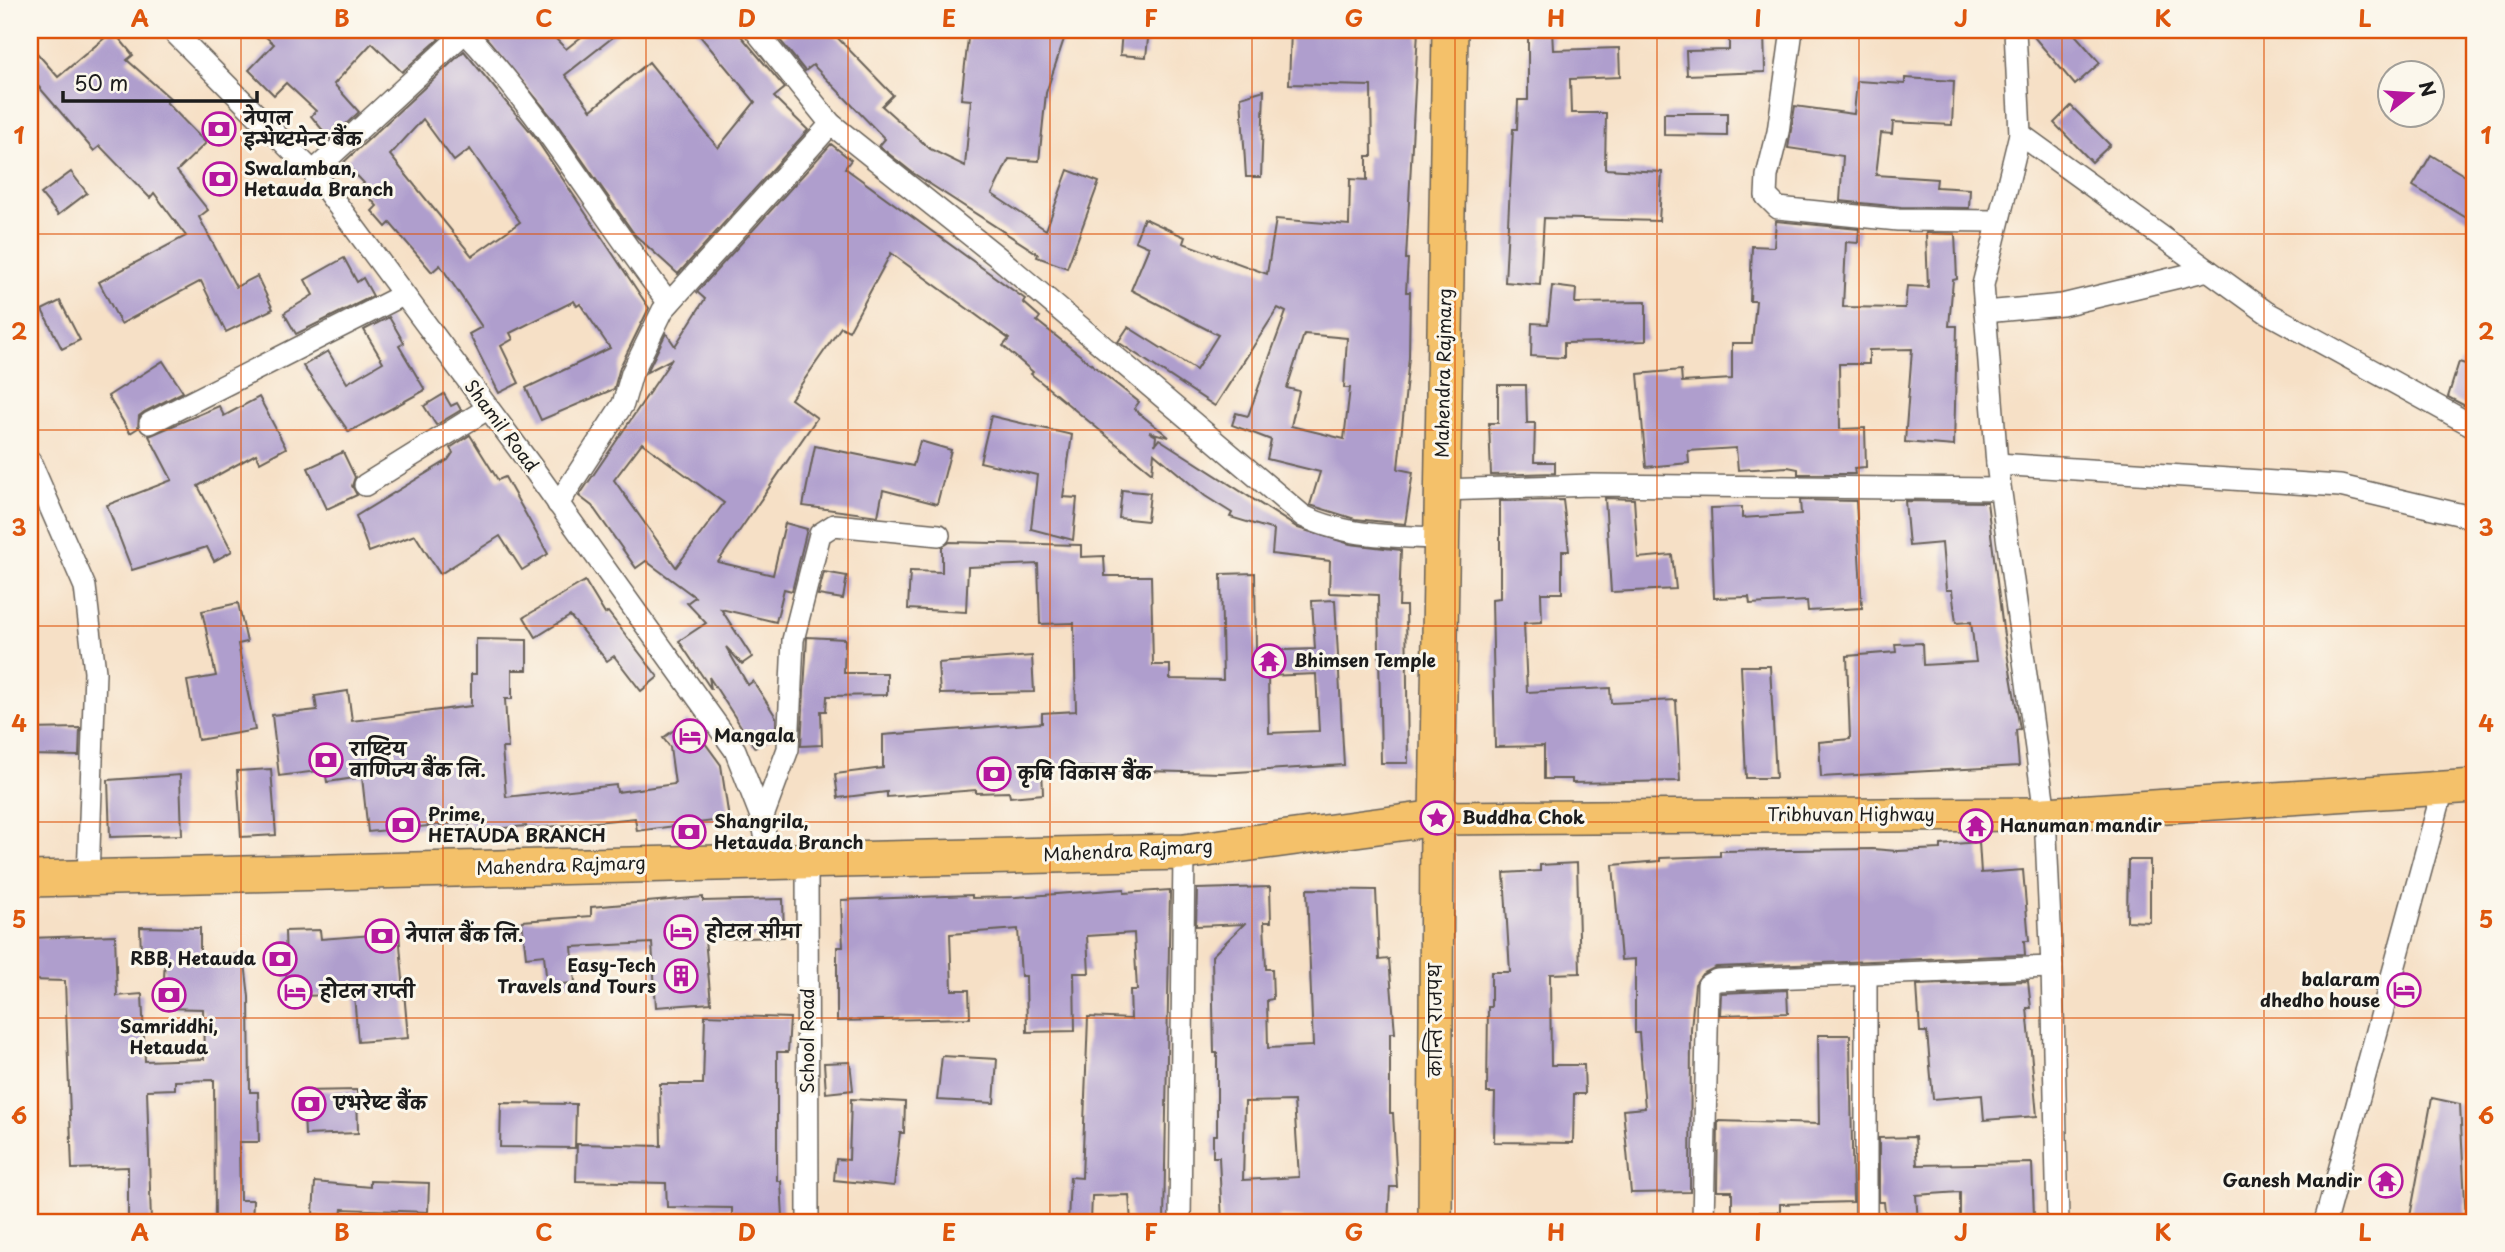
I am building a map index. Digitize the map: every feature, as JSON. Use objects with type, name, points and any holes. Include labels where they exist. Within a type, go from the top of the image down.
[{"type":"highway","name":"Mahendra Rajmarg","points":[[30,878],[1184,852],[1437,818],[1450,30]]},
{"type":"main road","name":"Tribhuvan Highway","points":[[1437,818],[2045,814],[2459,788]]},
{"type":"main road","name":"कान्ति राजपथ","points":[[1435,1222],[1437,818]]},
{"type":"street","name":"Shamil Road","points":[[172,30],[313,172],[558,504],[735,750],[762,819],[770,860]]},
{"type":"street","points":[[755,30],[831,124],[999,258],[1303,516],[1324,526],[1404,537],[1441,538]]},
{"type":"street","points":[[1792,30],[1778,132],[1767,176],[1766,196],[1778,208],[1898,220],[1998,221]]},
{"type":"street","points":[[2015,30],[2020,134],[1983,285],[1997,464],[2045,814],[2052,967],[2058,1222]]},
{"type":"street","points":[[313,172],[464,31],[556,143],[626,247],[669,303]]},
{"type":"street","points":[[558,504],[623,404],[632,373],[669,303],[831,124]]},
{"type":"street","points":[[2020,134],[2266,312],[2475,428]]},
{"type":"street","points":[[1985,312],[2062,305],[2208,270]]},
{"type":"street","points":[[150,423],[404,295]]},
{"type":"street","points":[[365,485],[487,409]]},
{"type":"street","points":[[30,461],[85,587],[95,672],[88,878]]},
{"type":"street","points":[[1997,464],[2340,486],[2475,518]]},
{"type":"street","points":[[1442,490],[1591,485],[2000,489]]},
{"type":"street","points":[[762,819],[788,749],[793,640],[820,534],[834,525],[844,525],[939,535]]},
{"type":"street","points":[[2325,1222],[2459,788]]},
{"type":"street","points":[[1180,1222],[1184,852]]},
{"type":"street","name":"School Road","points":[[807,860],[808,1222]]},
{"type":"street","points":[[1703,1222],[1708,985],[1717,980],[2052,967]]},
{"type":"street","points":[[1866,1222],[1867,975]]},
{"type":"building","points":[[258,30],[430,30],[439,39],[402,72],[372,43],[334,84],[359,112],[330,139],[311,116],[316,111],[286,83],[274,95],[249,70],[274,44]]},
{"type":"building","points":[[480,30],[547,30],[566,49],[590,30],[622,30],[565,75],[591,110],[649,62],[718,148],[755,102],[695,30],[736,30],[785,88],[774,97],[808,130],[678,274],[635,235],[555,121]]},
{"type":"building","points":[[790,30],[830,30],[893,95],[882,106],[930,149],[965,166],[971,100],[961,99],[969,30],[1034,33],[1036,30],[1067,30],[1046,93],[1039,161],[1009,159],[992,194],[1046,230],[1068,170],[1099,182],[1067,268],[1037,257],[1038,254],[913,173],[879,146],[885,139],[813,65],[805,71],[780,40]]},
{"type":"building","points":[[1122,30],[1149,30],[1146,57],[1120,55]]},
{"type":"building","points":[[1291,30],[1418,30],[1406,259],[1406,292],[1410,292],[1409,357],[1398,469],[1413,472],[1405,524],[1355,519],[1310,505],[1320,472],[1267,459],[1271,440],[1232,425],[1236,413],[1248,416],[1286,312],[1278,308],[1215,406],[1118,342],[1128,327],[1196,370],[1218,335],[1131,290],[1149,247],[1135,241],[1144,218],[1185,237],[1183,243],[1267,274],[1276,219],[1349,225],[1350,179],[1367,180],[1367,156],[1372,156],[1371,86],[1289,84]],"holes":[[[1304,334],[1347,338],[1344,388],[1350,388],[1344,439],[1291,426],[1299,391],[1287,388]]]},
{"type":"building","points":[[1528,30],[1552,30],[1553,50],[1619,48],[1620,77],[1570,79],[1571,113],[1606,113],[1605,169],[1662,172],[1659,221],[1544,218],[1540,285],[1505,282],[1513,129],[1517,129],[1518,100],[1528,100]]},
{"type":"building","points":[[1729,30],[1764,30],[1765,72],[1687,75],[1686,51],[1729,50]]},
{"type":"building","points":[[2028,30],[2071,30],[2100,63],[2075,85]]},
{"type":"building","points":[[113,31],[133,55],[127,60],[170,98],[166,102],[206,143],[177,171],[208,210],[199,217],[236,287],[257,276],[273,309],[226,332],[201,281],[121,324],[99,282],[186,236],[154,193],[150,198],[100,146],[94,151],[39,87],[30,96],[30,45],[58,77]]},
{"type":"building","points":[[464,51],[534,136],[649,308],[620,367],[614,389],[541,420],[526,388],[610,348],[580,304],[577,306],[574,301],[510,333],[513,339],[501,346],[519,383],[499,393],[469,334],[482,327],[440,265],[432,272],[390,223],[386,227],[372,211],[377,206],[360,187],[364,183],[344,162]],"holes":[[[423,119],[454,161],[470,149],[520,222],[472,256],[390,155]]]},
{"type":"building","points":[[1905,78],[1954,81],[1952,125],[1893,122],[1892,134],[1881,133],[1876,175],[1937,179],[1936,187],[1970,189],[1969,208],[1901,207],[1840,201],[1843,156],[1788,148],[1795,106],[1854,114],[1857,81],[1905,84]]},
{"type":"building","points":[[1264,90],[1261,177],[1246,177],[1241,97]]},
{"type":"building","points":[[2071,106],[2110,145],[2092,162],[2054,123]]},
{"type":"building","points":[[1664,113],[1727,113],[1727,136],[1664,135]]},
{"type":"building","points":[[831,144],[851,160],[845,168],[1025,299],[1023,302],[1040,317],[1037,321],[1139,402],[1134,409],[1169,437],[1149,432],[1156,436],[1155,445],[1159,439],[1298,528],[1350,544],[1401,550],[1399,606],[1406,606],[1408,763],[1381,763],[1378,595],[1329,593],[1330,561],[1272,554],[1274,530],[1230,517],[1232,513],[1205,496],[1154,453],[1152,473],[1031,374],[1033,372],[1003,346],[1009,339],[891,253],[849,331],[841,327],[791,399],[817,418],[718,562],[773,575],[785,523],[807,529],[792,591],[784,589],[776,622],[721,609],[752,657],[742,664],[726,647],[748,685],[753,681],[776,717],[776,735],[755,748],[709,677],[711,689],[679,641],[706,623],[687,603],[695,597],[646,561],[636,568],[592,506],[579,496],[672,359],[647,372],[666,333],[675,346],[705,299],[697,292]],"holes":[[[642,443],[724,503],[676,567],[614,480]]]},
{"type":"building","points":[[2431,155],[2475,182],[2475,223],[2413,186]]},
{"type":"building","points":[[71,172],[87,193],[58,215],[41,194]]},
{"type":"building","points":[[1776,221],[1859,229],[1858,243],[1846,242],[1843,307],[1905,308],[1907,286],[1928,287],[1926,233],[1955,234],[1957,279],[1953,280],[1949,326],[1957,326],[1954,446],[1905,442],[1912,349],[1869,350],[1869,364],[1839,364],[1840,429],[1865,428],[1866,467],[1854,468],[1855,474],[1798,474],[1798,469],[1788,467],[1738,470],[1736,448],[1688,451],[1689,463],[1646,467],[1638,374],[1681,370],[1682,382],[1732,379],[1732,343],[1752,343],[1756,301],[1750,301],[1752,246],[1774,247]]},
{"type":"building","points":[[344,258],[357,282],[363,278],[373,296],[296,334],[284,313],[313,295],[305,280]]},
{"type":"building","points":[[1552,286],[1576,289],[1575,303],[1646,302],[1646,341],[1564,343],[1564,358],[1531,356],[1532,323],[1548,324]]},
{"type":"building","points":[[60,301],[80,340],[62,349],[42,310]]},
{"type":"building","points":[[389,317],[404,343],[399,346],[425,390],[349,432],[303,366],[328,351],[347,383],[383,362],[364,330]]},
{"type":"building","points":[[163,361],[183,392],[144,412],[139,416],[138,428],[130,433],[108,396]]},
{"type":"building","points":[[2459,362],[2475,367],[2475,411],[2448,397]]},
{"type":"building","points":[[1498,385],[1526,385],[1527,423],[1535,423],[1534,462],[1555,462],[1555,473],[1491,475],[1489,423],[1498,423]]},
{"type":"building","points":[[444,394],[451,406],[457,403],[461,410],[436,425],[424,406]]},
{"type":"building","points":[[259,397],[286,448],[260,462],[256,454],[198,486],[232,551],[214,561],[207,547],[132,570],[107,505],[172,480],[149,436],[219,406],[224,416]]},
{"type":"building","points":[[991,416],[1072,435],[1063,497],[1077,498],[1073,540],[1031,529],[1037,475],[980,462]]},
{"type":"building","points":[[470,435],[498,480],[505,477],[548,554],[522,570],[500,536],[440,574],[415,535],[369,552],[356,516],[448,460],[453,453],[450,448]]},
{"type":"building","points":[[920,441],[951,450],[937,504],[883,490],[878,516],[803,506],[815,446],[913,466]]},
{"type":"building","points":[[343,452],[355,477],[352,486],[357,495],[327,509],[308,468]]},
{"type":"building","points":[[1122,490],[1150,493],[1147,521],[1119,518]]},
{"type":"building","points":[[1605,498],[1634,499],[1638,558],[1672,555],[1676,589],[1611,592]]},
{"type":"building","points":[[1563,500],[1569,551],[1562,551],[1562,593],[1541,593],[1542,622],[1524,623],[1527,692],[1610,688],[1611,703],[1676,700],[1680,781],[1572,783],[1572,779],[1544,779],[1544,746],[1495,747],[1492,599],[1500,598],[1500,501]]},
{"type":"building","points":[[1800,500],[1856,501],[1862,608],[1808,611],[1807,601],[1750,604],[1749,597],[1714,598],[1711,508],[1742,507],[1742,518],[1801,514]]},
{"type":"building","points":[[1905,501],[1987,502],[2003,629],[2020,729],[2016,730],[2019,766],[1821,777],[1819,742],[1850,739],[1847,656],[1896,652],[1895,644],[1922,643],[1923,665],[1976,662],[1971,622],[1956,623],[1952,590],[1946,590],[1942,543],[1909,546]]},
{"type":"building","points":[[950,542],[1081,545],[1081,557],[1104,556],[1105,576],[1151,576],[1153,665],[1170,665],[1170,679],[1223,680],[1221,574],[1255,573],[1256,651],[1315,649],[1312,601],[1335,600],[1344,765],[1221,773],[1109,770],[1109,767],[1042,768],[1043,794],[1010,797],[1009,792],[976,793],[976,790],[887,797],[887,792],[838,798],[835,774],[883,768],[883,735],[1042,723],[1042,713],[1076,711],[1074,623],[1040,624],[1038,564],[968,567],[966,612],[908,609],[910,571],[942,572],[942,547]],"holes":[[[1316,674],[1319,731],[1269,733],[1268,676]]]},
{"type":"building","points":[[824,572],[847,576],[843,599],[818,595]]},
{"type":"building","points":[[585,581],[605,614],[608,612],[658,677],[641,691],[614,656],[607,661],[570,616],[536,637],[524,617]]},
{"type":"building","points":[[238,603],[247,642],[238,644],[255,730],[198,740],[187,681],[216,676],[202,611]]},
{"type":"building","points":[[807,637],[845,639],[844,673],[887,673],[887,695],[827,696],[826,711],[821,711],[822,745],[801,746]]},
{"type":"building","points":[[476,639],[527,640],[527,670],[512,670],[512,699],[505,699],[508,748],[502,748],[506,797],[616,785],[617,792],[675,784],[670,747],[663,738],[688,720],[721,765],[729,819],[637,831],[635,818],[527,829],[526,826],[470,831],[469,822],[368,832],[362,777],[327,782],[325,770],[279,776],[272,715],[317,710],[315,696],[348,691],[352,721],[471,706],[471,674],[476,674]]},
{"type":"building","points":[[1032,656],[1034,692],[940,694],[938,663]]},
{"type":"building","points":[[1741,666],[1770,666],[1776,778],[1746,778]]},
{"type":"building","points":[[80,728],[79,756],[30,755],[30,729]]},
{"type":"building","points":[[271,769],[276,835],[241,837],[237,771]]},
{"type":"building","points":[[180,775],[182,835],[110,837],[108,780]]},
{"type":"building","points":[[1979,842],[1981,873],[2023,870],[2029,941],[2024,941],[2025,955],[1716,967],[1702,974],[1695,984],[1691,1029],[1690,1192],[1631,1193],[1623,1110],[1645,1108],[1639,1033],[1635,1033],[1635,959],[1621,960],[1613,865],[1660,861],[1660,858],[1720,856],[1720,851],[1897,851],[1941,849],[1941,845]]},
{"type":"building","points":[[2128,860],[2150,860],[2150,922],[2127,921]]},
{"type":"building","points":[[1577,863],[1580,973],[1550,974],[1551,1065],[1584,1065],[1585,1094],[1574,1094],[1573,1143],[1494,1142],[1495,1093],[1487,1093],[1488,1007],[1491,1007],[1491,972],[1510,972],[1504,873],[1540,871],[1540,865]]},
{"type":"building","points":[[1270,887],[1271,922],[1264,922],[1266,969],[1272,969],[1273,999],[1267,1000],[1268,1048],[1313,1046],[1307,889],[1376,890],[1379,960],[1389,959],[1395,1033],[1390,1033],[1390,1113],[1393,1113],[1397,1187],[1390,1187],[1388,1222],[1344,1222],[1279,1216],[1280,1222],[1222,1222],[1219,1157],[1213,1157],[1213,1135],[1217,1135],[1217,1053],[1214,1053],[1212,956],[1244,924],[1196,926],[1197,889]],"holes":[[[1294,1101],[1299,1177],[1243,1180],[1245,1102]]]},
{"type":"building","points":[[1124,889],[1124,893],[1170,890],[1164,1222],[1131,1222],[1129,1195],[1092,1196],[1091,1222],[1068,1222],[1070,1177],[1082,1178],[1088,1017],[1131,1019],[1130,990],[1137,990],[1134,933],[1087,936],[1089,973],[1074,973],[1075,1031],[1027,1032],[1026,976],[1021,976],[1018,929],[950,934],[952,990],[969,990],[970,1018],[837,1021],[837,947],[843,947],[841,900],[972,895],[972,898],[1016,897]]},
{"type":"building","points":[[703,897],[703,901],[783,899],[784,937],[705,939],[711,1003],[656,1007],[652,943],[572,947],[575,983],[547,985],[544,955],[526,957],[522,921],[591,916],[591,907]]},
{"type":"building","points":[[140,927],[200,928],[200,959],[244,954],[249,997],[250,1092],[258,1092],[259,1142],[239,1142],[240,1200],[253,1200],[252,1222],[215,1222],[214,1080],[175,1081],[175,1089],[147,1090],[151,1222],[128,1222],[128,1167],[72,1169],[65,981],[30,980],[30,938],[115,935],[117,996],[142,994],[145,1061],[204,1059],[203,1009],[163,1008],[165,952],[141,953]]},
{"type":"building","points":[[320,930],[321,939],[399,933],[408,1038],[358,1042],[354,995],[287,996],[285,931]]},
{"type":"building","points":[[2028,981],[2031,1008],[2027,1008],[2037,1116],[1984,1120],[1982,1095],[1933,1099],[1927,1032],[1920,1032],[1917,985]]},
{"type":"building","points":[[1787,990],[1788,1013],[1720,1015],[1721,993]]},
{"type":"building","points":[[705,1015],[790,1018],[788,1052],[777,1052],[777,1181],[781,1181],[783,1217],[732,1218],[732,1208],[667,1207],[666,1183],[576,1181],[577,1144],[661,1146],[660,1084],[703,1084]]},
{"type":"building","points":[[1818,1035],[1850,1035],[1853,1202],[1780,1204],[1780,1212],[1732,1212],[1732,1191],[1717,1191],[1718,1121],[1819,1124]]},
{"type":"building","points":[[942,1056],[997,1059],[994,1103],[937,1100]]},
{"type":"building","points":[[850,1062],[853,1090],[826,1093],[824,1063]]},
{"type":"building","points":[[357,1090],[358,1133],[305,1135],[303,1091]]},
{"type":"building","points":[[2432,1098],[2460,1104],[2466,1222],[2409,1222]]},
{"type":"building","points":[[851,1099],[905,1102],[904,1133],[900,1133],[894,1186],[834,1180],[836,1159],[849,1160]]},
{"type":"building","points":[[501,1103],[576,1104],[575,1148],[500,1147]]},
{"type":"building","points":[[1915,1137],[1917,1165],[2032,1163],[2034,1216],[1960,1217],[1960,1192],[1916,1195],[1918,1222],[1886,1222],[1884,1202],[1879,1202],[1879,1138]]},
{"type":"building","points":[[370,1181],[429,1183],[428,1212],[342,1209],[341,1217],[313,1214],[315,1182],[370,1187]]},
{"type":"place","name":"नेपाल इन्भेष्टमेन्ट बैंक","points":[[219,129]]},
{"type":"place","name":"Swalamban, Hetauda Branch","points":[[220,179]]},
{"type":"place","name":"Bhimsen Temple","points":[[1269,661]]},
{"type":"place","name":"Mangala","points":[[690,736]]},
{"type":"place","name":"राष्ट्रिय वाणिज्य बैंक लि.","points":[[326,760]]},
{"type":"place","name":"कृषि विकास बैंक","points":[[994,774]]},
{"type":"place","name":"Buddha Chok","points":[[1437,818]]},
{"type":"place","name":"Prime, HETAUDA BRANCH","points":[[403,825]]},
{"type":"place","name":"Hanuman mandir","points":[[1976,826]]},
{"type":"place","name":"Shangrila, Hetauda Branch","points":[[689,832]]},
{"type":"place","name":"होटल सीमा","points":[[681,932]]},
{"type":"place","name":"नेपाल बैंक लि.","points":[[382,936]]},
{"type":"place","name":"RBB, Hetauda","points":[[280,959]]},
{"type":"place","name":"Easy-Tech Travels and Tours","points":[[681,976]]},
{"type":"place","name":"balaram dhedho house","points":[[2404,990]]},
{"type":"place","name":"होटल राप्ती","points":[[295,992]]},
{"type":"place","name":"Samriddhi, Hetauda","points":[[169,995]]},
{"type":"place","name":"एभरेष्ट बैंक","points":[[309,1104]]},
{"type":"place","name":"Ganesh Mandir","points":[[2386,1181]]}]
